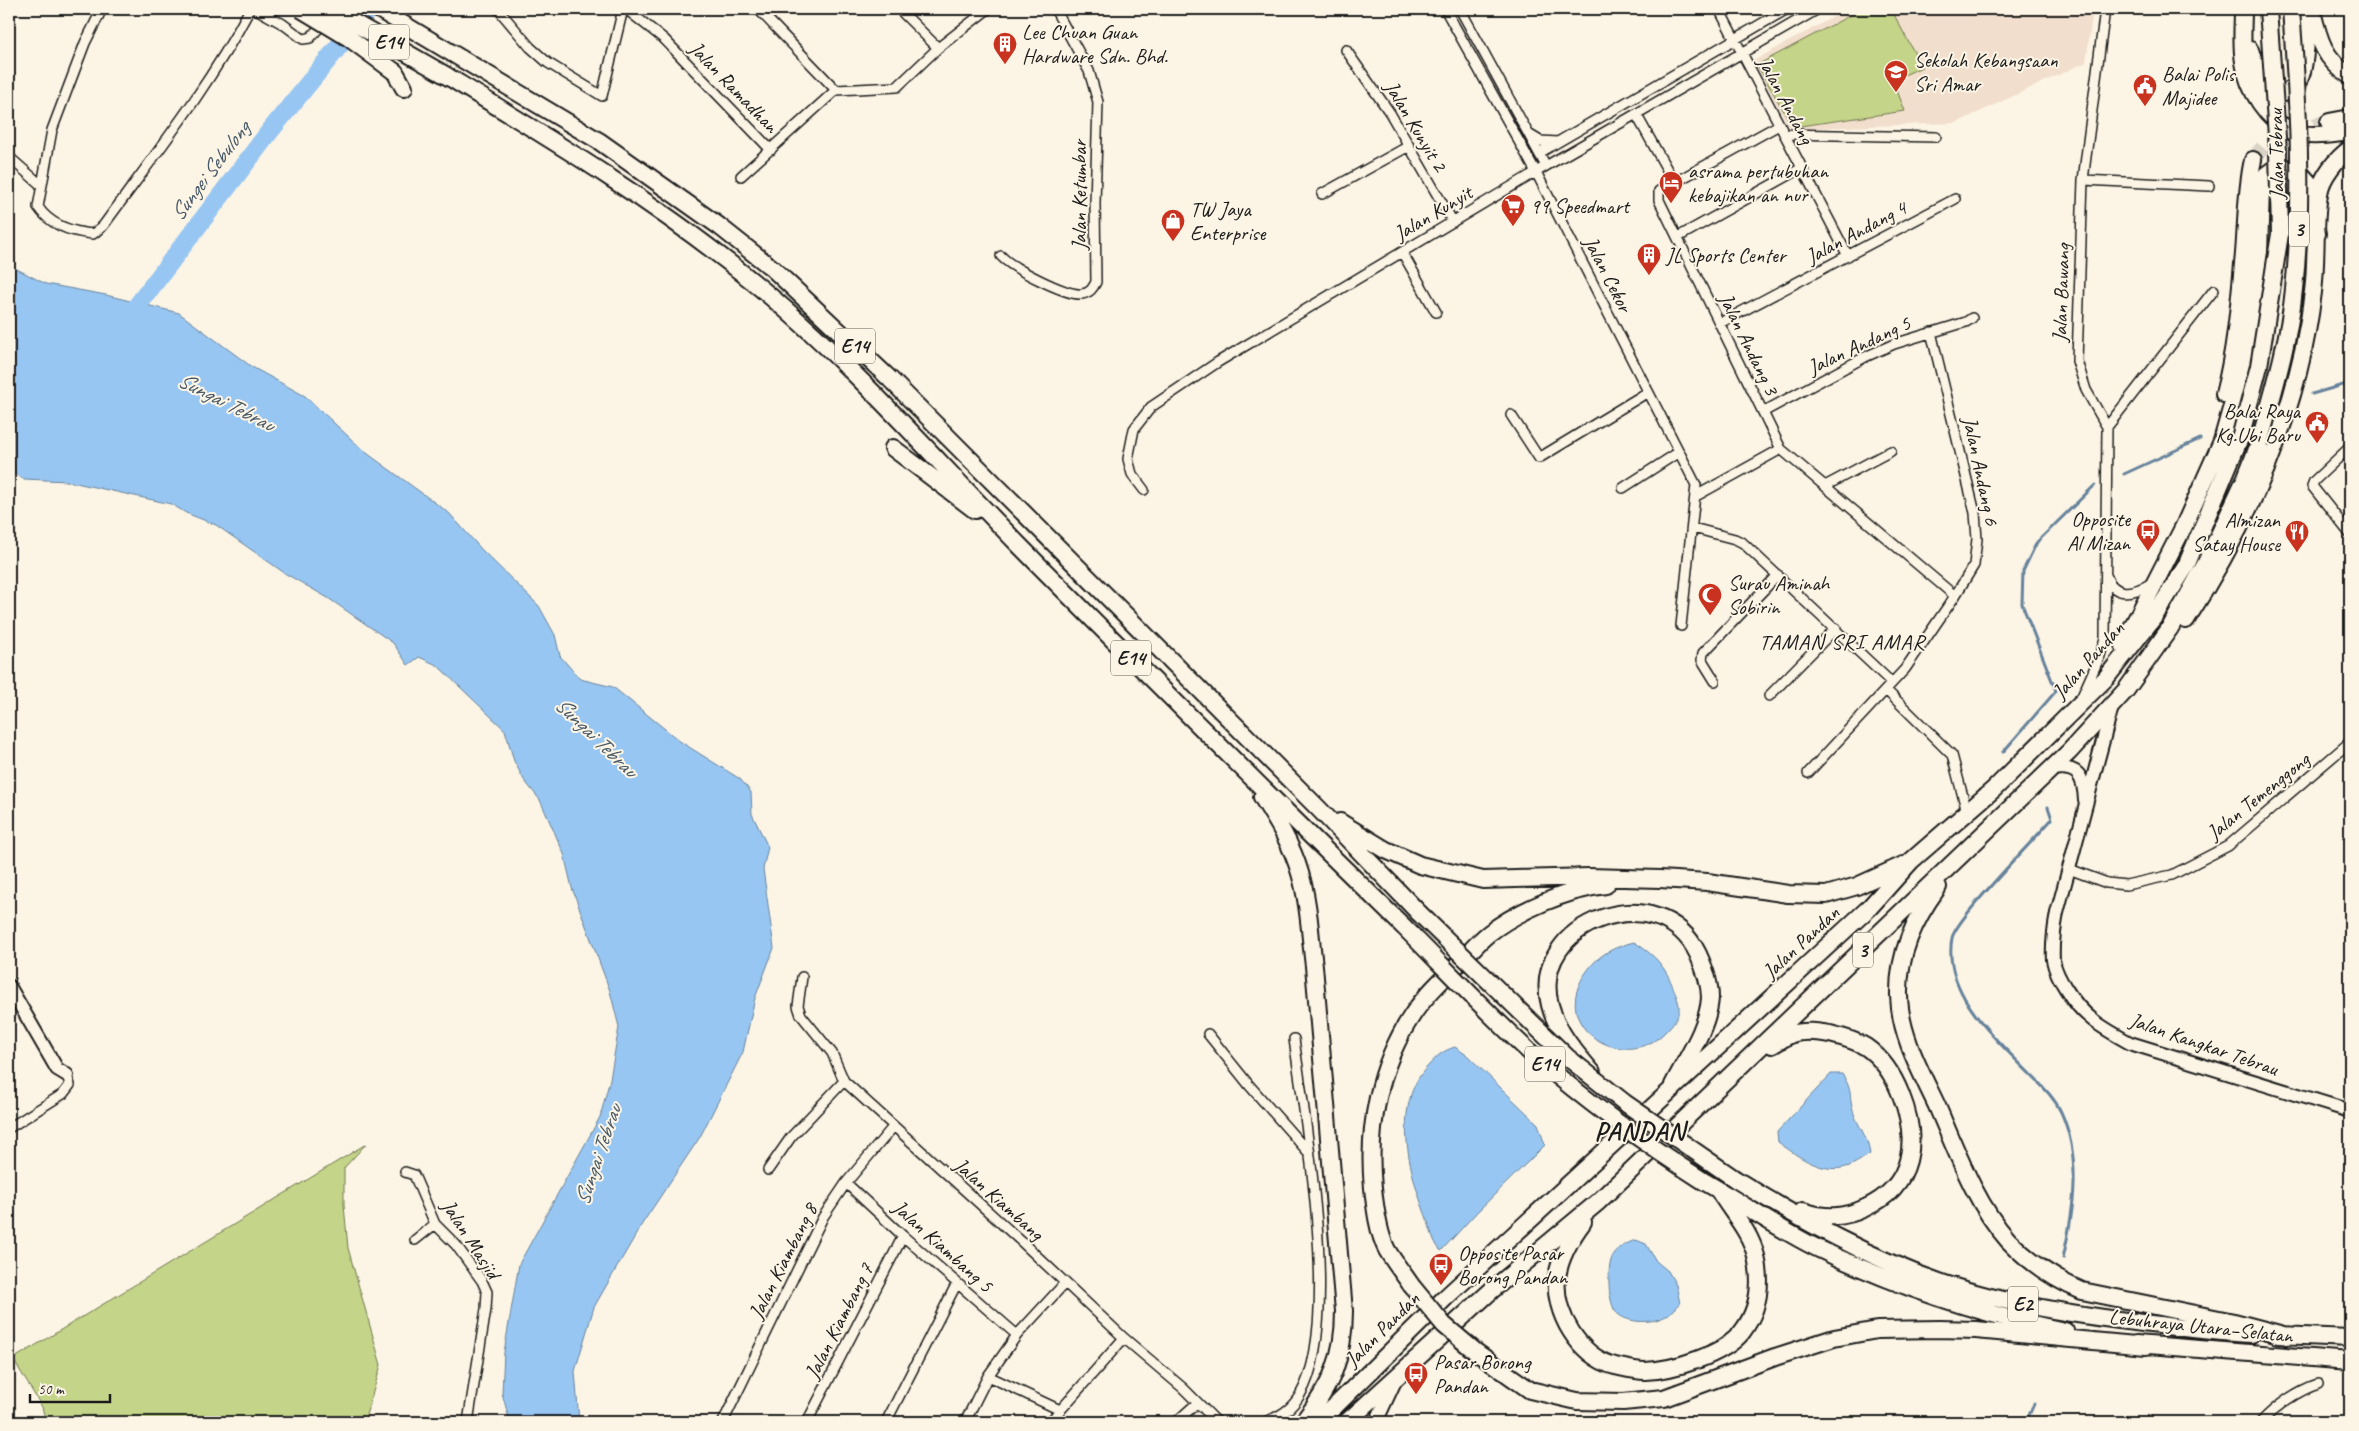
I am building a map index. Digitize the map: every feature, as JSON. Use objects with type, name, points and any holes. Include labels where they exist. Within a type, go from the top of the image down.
[{"type":"highway","points":[[301,9],[349,38],[395,72],[404,88]]},
{"type":"highway","name":"E14","points":[[330,9],[447,76],[581,157],[704,242],[754,282],[874,392],[1015,540],[1247,774],[1533,1055],[1614,1120],[1659,1153],[1711,1185]]},
{"type":"highway","name":"E14","points":[[378,9],[599,141],[719,226],[772,268],[890,379],[1543,1035],[1602,1084]]},
{"type":"highway","points":[[2243,9],[2244,62],[2251,88],[2260,103],[2274,118],[2294,132],[2328,135],[2350,132]]},
{"type":"highway","name":"Jalan Tebrau","points":[[2240,438],[2259,366],[2280,234],[2278,151],[2268,9]]},
{"type":"highway","name":"Jalan Tebrau","points":[[2258,444],[2280,367],[2294,291],[2297,251],[2299,151],[2291,9]]},
{"type":"highway","points":[[2244,32],[2266,87],[2274,93],[2283,93],[2295,86],[2302,75],[2310,9]]},
{"type":"highway","points":[[2310,9],[2320,42],[2330,59],[2350,76]]},
{"type":"highway","points":[[2329,122],[2350,118]]},
{"type":"highway","points":[[2126,690],[2157,659],[2183,624],[2208,585],[2247,516],[2274,449],[2299,373],[2313,293],[2319,193],[2328,172],[2342,154],[2350,149]]},
{"type":"highway","points":[[2205,474],[2230,372],[2244,263],[2247,186],[2253,160]]},
{"type":"highway","points":[[2106,678],[2184,526],[2205,474],[2222,441],[2243,367],[2258,256],[2262,187],[2266,175],[2274,169],[2287,168],[2301,174],[2309,183],[2317,234]]},
{"type":"highway","name":"Jalan Pandan","points":[[1318,1422],[1445,1298],[1869,908],[1911,861],[1994,789],[2106,678],[2154,617],[2186,566],[2240,438]]},
{"type":"highway","name":"Jalan Pandan","points":[[1347,1422],[1492,1290],[1598,1202],[2052,769],[2113,704],[2126,690],[2170,628],[2205,565],[2246,478],[2258,444]]},
{"type":"highway","points":[[893,448],[1015,540]]},
{"type":"highway","points":[[1247,774],[1280,827],[1300,874],[1314,966],[1341,1273],[1344,1331],[1339,1361],[1321,1398],[1303,1422]]},
{"type":"highway","points":[[1319,808],[1386,850],[1420,866],[1483,880],[1590,877],[1660,879],[1707,882],[1788,894],[1826,895],[1856,886],[1911,861]]},
{"type":"highway","points":[[1970,846],[1923,908],[1908,938],[1902,964],[1899,996],[1906,1033],[1949,1134],[1984,1208],[2008,1240],[2036,1266],[2059,1282],[2082,1292],[2234,1322],[2287,1336]]},
{"type":"highway","points":[[1660,879],[1581,889],[1515,916],[1480,941],[1430,992],[1412,1015],[1389,1058],[1374,1114],[1370,1158],[1374,1204],[1387,1249],[1411,1285],[1444,1326],[1476,1352],[1530,1390],[1577,1401],[1623,1402],[1664,1398],[1817,1343],[1877,1330],[1940,1328],[1976,1330],[2146,1346]]},
{"type":"highway","points":[[1602,1084],[1568,1042],[1555,1019],[1550,1004],[1548,988],[1555,961],[1572,936],[1586,925],[1600,918],[1618,913],[1655,915],[1684,933],[1694,946],[1703,964],[1710,997],[1702,1027],[1668,1094]]},
{"type":"highway","points":[[1755,1054],[1792,1034],[1808,1032],[1845,1038],[1865,1047],[1887,1068],[1898,1088],[1911,1132],[1912,1148],[1908,1164],[1886,1195],[1872,1205],[1854,1214],[1834,1217],[1814,1215],[1795,1208],[1777,1205]]},
{"type":"highway","name":"Lebuhraya Utara–Selatan","points":[[1602,1084],[1625,1103],[1735,1179],[1777,1205],[1894,1265],[1945,1284],[1995,1298],[2079,1314],[2147,1324],[2223,1333],[2350,1338]]},
{"type":"highway","points":[[1598,1202],[1573,1236],[1562,1261],[1557,1277],[1558,1297],[1564,1319],[1584,1347],[1613,1366],[1644,1371],[1675,1366],[1724,1347],[1741,1333],[1756,1308],[1759,1273],[1751,1239],[1711,1185]]},
{"type":"highway","name":"Lebuhraya Utara–Selatan","points":[[1711,1185],[1815,1247],[1895,1282],[1986,1314],[2146,1346],[2350,1361]]},
{"type":"street","points":[[102,9],[84,43],[52,130],[38,207],[46,219],[79,233],[93,234],[103,226],[227,53],[250,9]]},
{"type":"street","points":[[256,9],[303,38],[310,38],[336,9]]},
{"type":"street","points":[[498,9],[530,47],[542,58],[602,96],[624,9]]},
{"type":"street","name":"Jalan Ramadhan","points":[[624,9],[664,40],[771,150]]},
{"type":"street","points":[[758,9],[836,90]]},
{"type":"street","points":[[899,9],[938,48]]},
{"type":"street","points":[[741,176],[836,90],[897,87],[938,48],[988,9]]},
{"type":"street","name":"Jalan Ketumbar","points":[[1001,256],[1029,274],[1066,291],[1085,293],[1092,290],[1096,282],[1095,203],[1098,102],[1089,71],[1055,9]]},
{"type":"street","name":"Jalan Cekor","points":[[1445,9],[1536,172],[1696,485],[1693,528],[1681,626]]},
{"type":"street","points":[[1460,9],[1546,166]]},
{"type":"street","name":"Jalan Andang","points":[[1719,9],[1848,256]]},
{"type":"street","points":[[1539,153],[1787,9]]},
{"type":"street","name":"Jalan Kunyit","points":[[1144,490],[1132,474],[1128,459],[1134,429],[1151,407],[1218,362],[1546,166],[1818,9]]},
{"type":"street","name":"Jalan Bawang","points":[[2079,704],[2104,645],[2107,428],[2086,390],[2077,361],[2083,180],[2106,9]]},
{"type":"street","name":"Jalan Kunyit 2","points":[[1346,50],[1390,113],[1453,222]]},
{"type":"street","points":[[1636,114],[1674,182]]},
{"type":"street","name":"Jalan Andang 3","points":[[1779,125],[1659,191],[1659,200],[1781,449],[1956,596]]},
{"type":"street","points":[[1528,133],[1540,141],[1558,142]]},
{"type":"street","points":[[1784,134],[1936,137]]},
{"type":"street","points":[[1322,194],[1408,146]]},
{"type":"street","points":[[1536,172],[1539,153]]},
{"type":"street","points":[[9,157],[41,185]]},
{"type":"street","points":[[1678,237],[1802,168]]},
{"type":"street","points":[[2083,180],[2209,186]]},
{"type":"street","name":"Jalan Andang 4","points":[[1720,323],[1955,199]]},
{"type":"street","points":[[1402,252],[1436,312]]},
{"type":"street","points":[[2107,428],[2214,290]]},
{"type":"street","name":"Jalan Andang 5","points":[[1763,412],[1865,357],[1894,344],[1966,322],[1972,318]]},
{"type":"street","name":"Jalan Andang 6","points":[[1808,773],[1889,686],[1928,638],[1974,565],[1977,539],[1975,513],[1931,332]]},
{"type":"street","points":[[1511,414],[1539,458],[1648,392]]},
{"type":"street","points":[[2350,447],[2314,481],[2312,486],[2350,534]]},
{"type":"street","points":[[1696,496],[1781,449]]},
{"type":"street","points":[[1825,486],[1891,451]]},
{"type":"street","points":[[1623,488],[1679,452]]},
{"type":"street","points":[[1693,528],[1743,543],[1836,628],[1952,755],[1967,812]]},
{"type":"street","points":[[2106,573],[2112,586],[2120,592],[2136,592],[2155,582]]},
{"type":"street","points":[[1715,681],[1702,660],[1703,653],[1778,575]]},
{"type":"street","points":[[1769,696],[1836,628]]},
{"type":"street","name":"Jalan Kangkar Tebrau","points":[[2113,704],[2057,913],[2053,939],[2054,962],[2060,979],[2077,1007],[2097,1025],[2130,1043],[2350,1112]]},
{"type":"street","name":"Jalan Temenggong","points":[[2069,868],[2106,883],[2126,885],[2172,875],[2228,846],[2350,742]]},
{"type":"street","name":"Jalan Kangkar Tebrau","points":[[2052,769],[2066,767],[2074,770],[2080,777],[2084,791],[2085,811]]},
{"type":"street","points":[[768,1170],[791,1137],[844,1081],[832,1053],[801,1015],[798,1006],[802,978]]},
{"type":"street","points":[[9,986],[57,1069],[67,1075],[70,1084],[63,1094],[9,1128]]},
{"type":"street","points":[[1208,1034],[1249,1085],[1309,1153]]},
{"type":"street","points":[[1265,1422],[1279,1417],[1290,1409],[1300,1395],[1314,1352],[1320,1271],[1309,1153],[1294,1039]]},
{"type":"street","name":"Jalan Kiambang","points":[[844,1081],[1124,1338],[1197,1402],[1216,1422]]},
{"type":"street","name":"Jalan Kiambang 8","points":[[723,1422],[823,1217],[846,1183],[893,1127]]},
{"type":"street","name":"Jalan Masjid","points":[[405,1172],[414,1175],[435,1224],[456,1245],[482,1280],[486,1292],[486,1309],[468,1422]]},
{"type":"street","name":"Jalan Kiambang 5","points":[[846,1183],[903,1236],[1017,1335]]},
{"type":"street","points":[[415,1240],[435,1224]]},
{"type":"street","name":"Jalan Kiambang 7","points":[[807,1422],[903,1236]]},
{"type":"street","points":[[886,1422],[957,1283]]},
{"type":"street","points":[[965,1422],[988,1376],[1017,1335],[1065,1283]]},
{"type":"street","points":[[1052,1421],[1124,1338]]},
{"type":"street","points":[[1376,1422],[1399,1374]]},
{"type":"street","points":[[988,1376],[1060,1410]]},
{"type":"street","points":[[2261,1422],[2305,1388],[2318,1384]]},
{"type":"street","points":[[1176,1422],[1197,1402]]},
{"type":"shaded area","name":"Sekolah Kebangsaan Sri Amar","points":[[1848,9],[2093,9],[2086,62],[1956,123],[1790,129],[1753,61]]},
{"type":"green space","points":[[1862,9],[1891,9],[1922,67],[1893,80],[1905,111],[1793,127],[1757,65]]},
{"type":"green space","points":[[366,1144],[344,1168],[344,1205],[348,1248],[381,1365],[364,1422],[46,1422],[42,1407],[13,1359]]},
{"type":"water","name":"Sungai Tebrau","points":[[9,265],[46,284],[106,295],[179,313],[252,367],[305,396],[364,451],[449,513],[482,550],[539,606],[555,635],[560,656],[580,679],[613,687],[681,742],[740,779],[751,792],[752,814],[768,847],[763,869],[774,948],[755,998],[743,1052],[700,1137],[642,1224],[594,1307],[575,1371],[579,1422],[510,1422],[502,1393],[504,1352],[519,1264],[600,1117],[610,1079],[619,1027],[610,991],[572,888],[564,854],[540,800],[524,780],[514,761],[505,730],[437,665],[419,657],[408,665],[393,643],[328,598],[286,574],[216,525],[186,513],[171,504],[67,481],[24,479],[9,471]]},
{"type":"water","points":[[1634,942],[1651,954],[1667,974],[1678,1001],[1679,1009],[1675,1021],[1669,1028],[1649,1043],[1631,1048],[1612,1046],[1596,1039],[1583,1027],[1576,1011],[1577,992],[1587,971],[1597,960],[1620,946]]},
{"type":"water","points":[[1455,1047],[1468,1056],[1538,1124],[1545,1145],[1477,1212],[1441,1251],[1434,1239],[1414,1179],[1409,1159],[1407,1119],[1410,1099],[1417,1082],[1437,1057]]},
{"type":"water","points":[[1831,1074],[1842,1074],[1846,1080],[1853,1111],[1867,1141],[1870,1154],[1853,1164],[1833,1169],[1816,1165],[1800,1157],[1778,1142],[1777,1132]]},
{"type":"water","points":[[1636,1240],[1646,1244],[1656,1261],[1668,1271],[1676,1285],[1680,1303],[1670,1313],[1660,1319],[1632,1320],[1619,1315],[1613,1306],[1609,1282],[1611,1259],[1621,1247]]},
{"type":"waterway","name":"Sungei Sebulong","points":[[124,323],[270,131],[369,9]]},
{"type":"waterway","points":[[2312,394],[2350,383]]},
{"type":"waterway","points":[[2124,474],[2200,439]]},
{"type":"waterway","points":[[2003,752],[2056,691],[2022,604],[2023,571],[2037,542],[2095,485]]},
{"type":"waterway","points":[[2048,807],[2052,819],[1981,897],[1957,928],[1952,938],[1951,958],[1955,978],[1974,1014],[2055,1101],[2068,1130],[2074,1166],[2074,1185],[2073,1203],[2063,1258]]},
{"type":"waterway","points":[[2026,1422],[2034,1404]]},
{"type":"tunnel","points":[[2253,160],[2266,144],[2291,132],[2329,122]]},
{"type":"place","name":"Lee Chuan Guan Hardware Sdn. Bhd.","points":[[1005,65]]},
{"type":"place","name":"Sekolah Kebangsaan Sri Amar","points":[[1896,93]]},
{"type":"place","name":"Balai Polis Majidee","points":[[2145,107]]},
{"type":"place","name":"asrama pertubuhan kebajikan an nur","points":[[1671,204]]},
{"type":"place","name":"99 Speedmart","points":[[1513,227]]},
{"type":"place","name":"TW Jaya Enterprise","points":[[1173,242]]},
{"type":"place","name":"JL Sports Center","points":[[1649,276]]},
{"type":"place","name":"Balai Raya Kg.Ubi Baru","points":[[2317,444]]},
{"type":"place","name":"Opposite Al Mizan","points":[[2148,552]]},
{"type":"place","name":"Almizan Satay House","points":[[2297,553]]},
{"type":"place","name":"Surau Aminah Sobirin","points":[[1710,616]]},
{"type":"place","name":"Opposite Pasar Borong Pandan","points":[[1441,1286]]},
{"type":"place","name":"Pasar Borong Pandan","points":[[1416,1395]]},
{"type":"district","name":"TAMAN SRI AMAR","points":[[1842,642]]},
{"type":"district","name":"PANDAN","points":[[1640,1131]]}]
